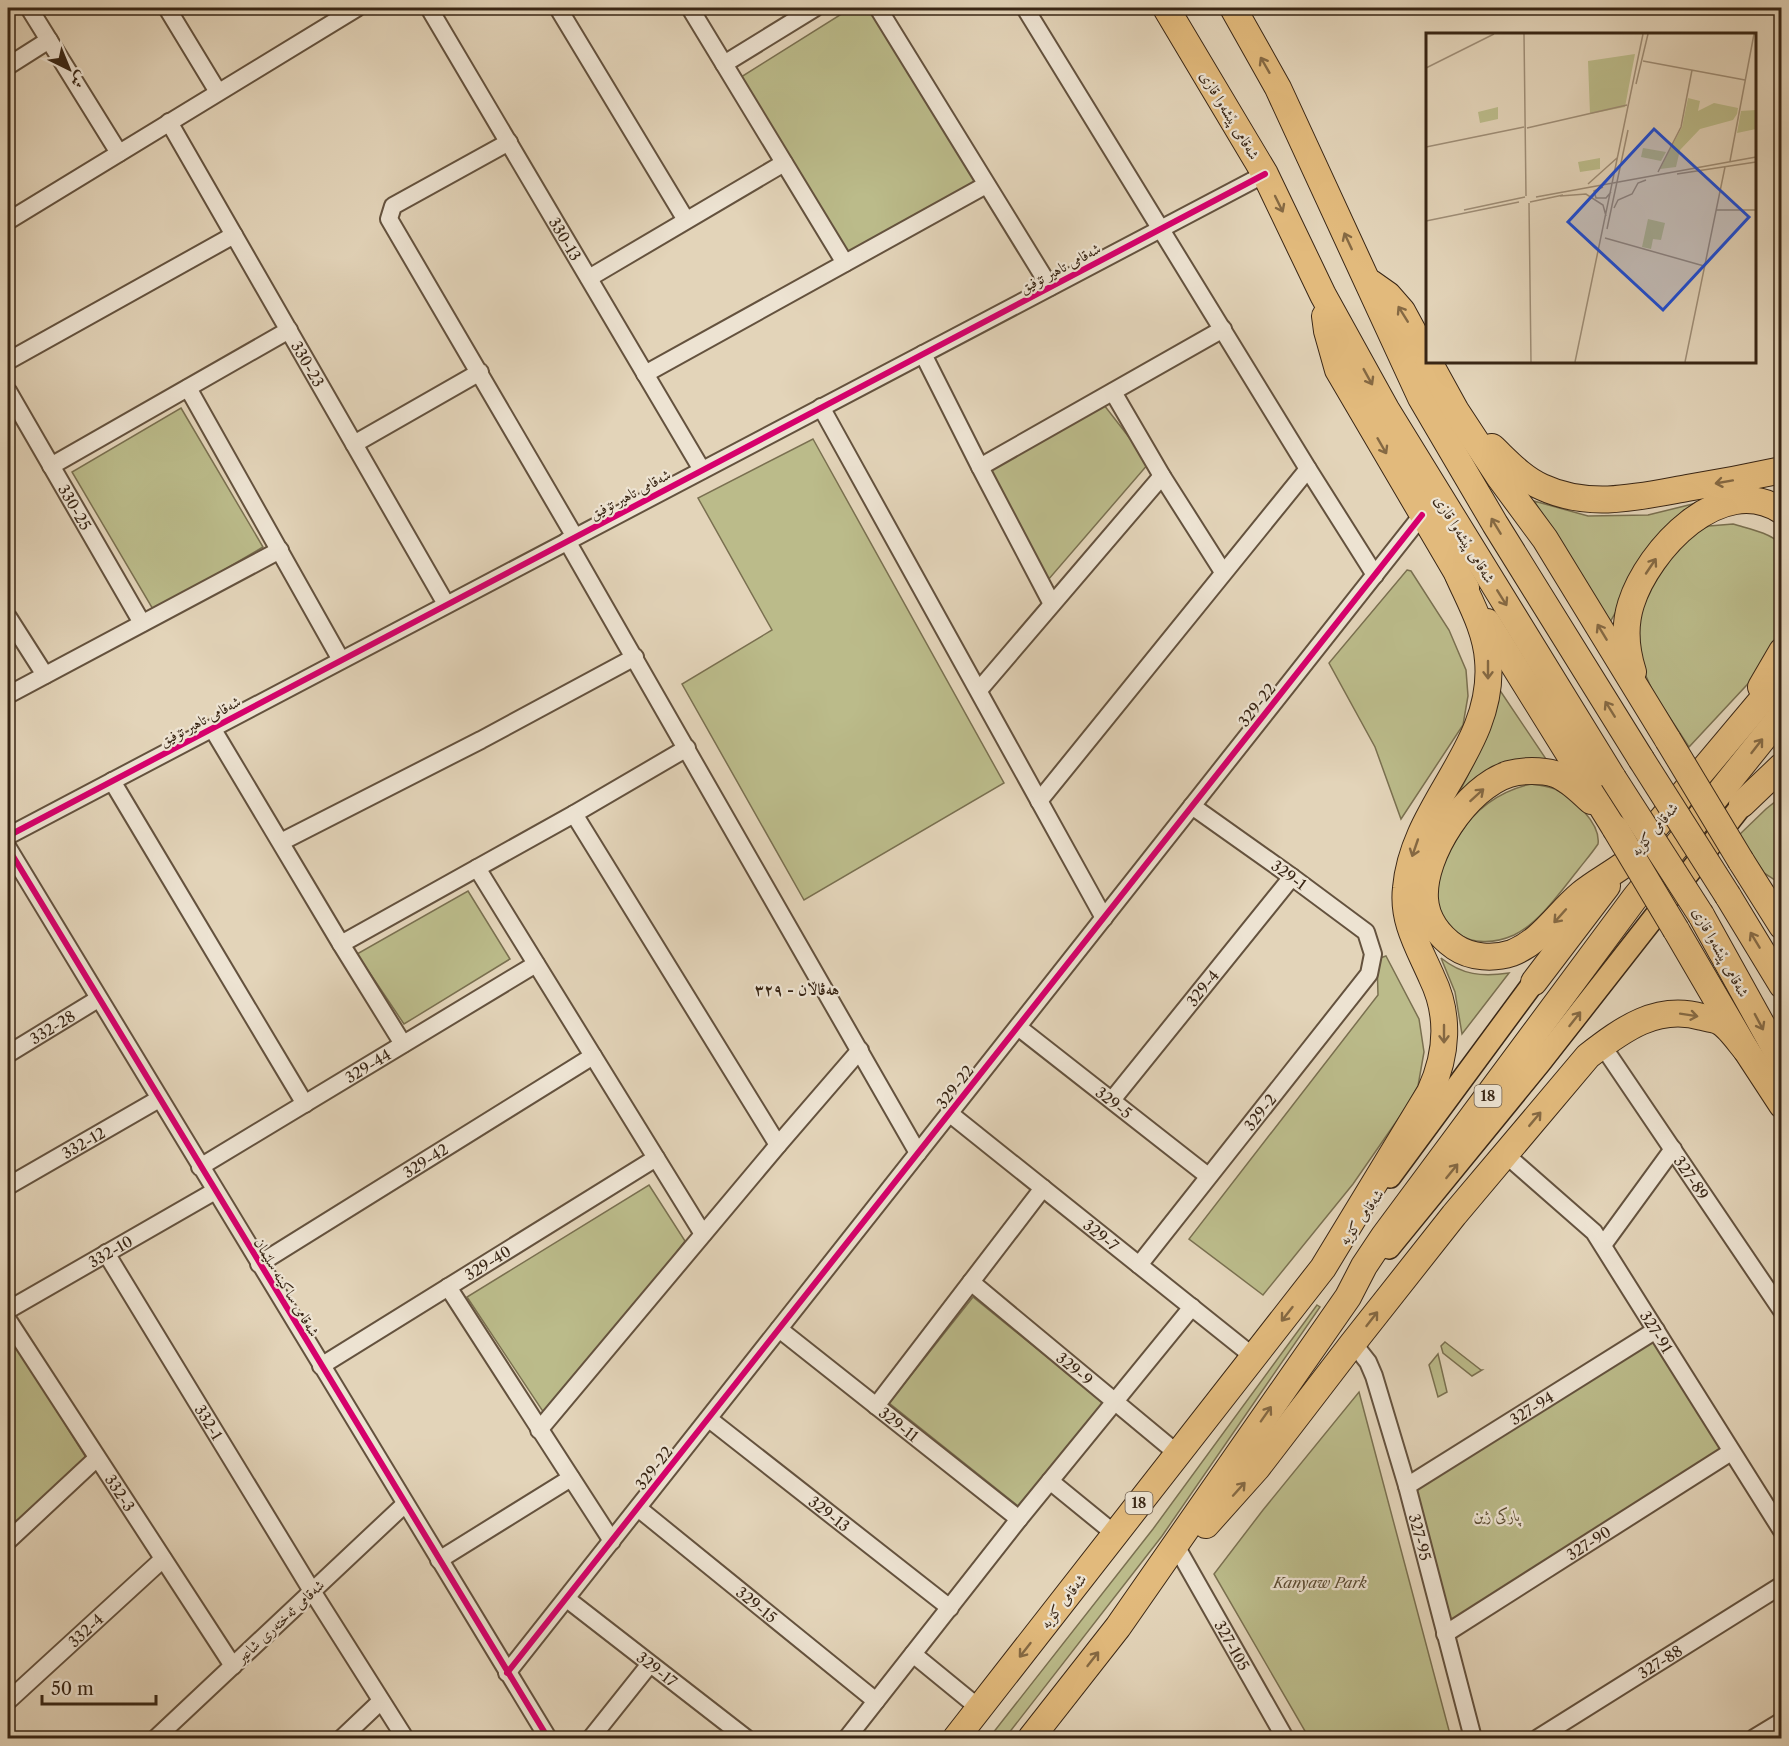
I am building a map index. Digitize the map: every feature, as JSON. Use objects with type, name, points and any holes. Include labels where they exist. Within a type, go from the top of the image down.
[{"type":"highway","name":"شەقامی پێشەوا قازی","points":[[1166,8],[1265,174],[1323,296],[1392,419],[1613,778],[1701,915],[1782,1061]]},
{"type":"highway","points":[[1233,8],[1278,88],[1421,398],[1495,524],[1782,984]]},
{"type":"highway","points":[[1366,279],[1388,295],[1402,311],[1426,356]]},
{"type":"highway","points":[[1323,296],[1327,331],[1338,370],[1422,516],[1615,828],[1746,1050],[1782,1105]]},
{"type":"highway","points":[[1430,363],[1456,411],[1500,478],[1545,539],[1782,926]]},
{"type":"highway","points":[[1456,411],[1523,476],[1550,491],[1590,500],[1621,500],[1782,470]]},
{"type":"highway","points":[[1643,700],[1630,664],[1628,621],[1635,593],[1658,555],[1668,542],[1692,520],[1718,505],[1728,502],[1753,501],[1782,512]]},
{"type":"highway","points":[[1323,1268],[1430,1092],[1442,1061],[1443,1011],[1434,980],[1409,924],[1405,890],[1411,861],[1423,828],[1470,746],[1487,693],[1488,659],[1485,643],[1458,575]]},
{"type":"highway","points":[[1734,733],[1782,651]]},
{"type":"highway","name":"شەقامی کۆیە","points":[[1534,982],[1622,866],[1776,680]]},
{"type":"highway","name":"شەقامی کۆیە","points":[[1031,1738],[1118,1627],[1348,1297],[1364,1266],[1384,1236],[1634,899],[1782,715]]},
{"type":"highway","points":[[1742,804],[1782,766]]},
{"type":"highway","points":[[1615,828],[1584,795],[1563,778],[1547,773],[1510,773],[1491,782],[1473,798],[1445,834],[1427,874],[1426,907],[1430,921],[1445,940],[1458,950],[1479,956],[1505,955],[1531,943],[1581,894],[1622,866]]},
{"type":"highway","points":[[1741,861],[1782,895]]},
{"type":"highway","points":[[1118,1627],[1180,1553],[1257,1468],[1455,1215],[1588,1056],[1611,1038],[1642,1020],[1664,1014],[1687,1013],[1720,1022],[1746,1050]]},
{"type":"highway","name":"شەقامی کۆیە","points":[[956,1738],[1323,1268]]},
{"type":"main road","points":[[1348,1297],[1540,1063],[1782,756]]},
{"type":"main road","name":"شەقامی کۆیە","points":[[1323,1268],[1534,982]]},
{"type":"street","points":[[29,8],[119,153]]},
{"type":"street","points":[[167,8],[218,92]]},
{"type":"street","points":[[8,221],[357,8]]},
{"type":"street","name":"330-13","points":[[429,8],[702,470]]},
{"type":"street","points":[[558,8],[686,220]]},
{"type":"street","points":[[690,8],[845,263]]},
{"type":"street","points":[[724,64],[815,8]]},
{"type":"street","points":[[878,8],[1050,287]]},
{"type":"street","points":[[1025,8],[1375,575]]},
{"type":"street","points":[[8,66],[49,40]]},
{"type":"street","name":"330-23","points":[[169,122],[446,604]]},
{"type":"street","points":[[509,142],[393,206],[389,219],[480,372],[634,657],[918,1153]]},
{"type":"street","points":[[589,278],[784,163]]},
{"type":"street","name":"شەقامی تاهیر تۆفیق","points":[[8,836],[1265,174]]},
{"type":"street","points":[[645,374],[986,185]]},
{"type":"street","points":[[8,361],[234,236]]},
{"type":"street","points":[[980,467],[1223,329]]},
{"type":"street","points":[[51,466],[289,330]]},
{"type":"street","points":[[923,354],[1052,604]]},
{"type":"street","points":[[354,444],[480,372]]},
{"type":"street","points":[[188,388],[341,660]]},
{"type":"street","name":"330-25","points":[[8,391],[142,623]]},
{"type":"street","points":[[1113,392],[1162,476],[1223,572]]},
{"type":"street","points":[[821,407],[1104,918]]},
{"type":"street","points":[[1039,801],[1308,469]]},
{"type":"street","points":[[979,690],[1162,476]]},
{"type":"street","name":"329-22","points":[[507,1673],[1422,516]]},
{"type":"street","points":[[8,695],[279,550]]},
{"type":"street","points":[[8,617],[45,675]]},
{"type":"street","points":[[280,842],[481,740],[634,657]]},
{"type":"street","points":[[212,728],[403,1044]]},
{"type":"street","points":[[341,944],[687,748]]},
{"type":"street","points":[[112,780],[305,1104]]},
{"type":"street","name":"329-1","points":[[1192,806],[1366,932],[1373,954]]},
{"type":"street","points":[[574,814],[778,1144]]},
{"type":"street","name":"شەقامی ساکینە سلێمان","points":[[8,848],[548,1738]]},
{"type":"street","points":[[477,868],[703,1234]]},
{"type":"street","name":"329-4","points":[[1112,1100],[1292,877]]},
{"type":"street","name":"329-2","points":[[1139,1265],[1369,974],[1373,954]]},
{"type":"street","name":"329-44","points":[[200,1167],[536,964]]},
{"type":"street","name":"332-28","points":[[8,1054],[98,999]]},
{"type":"street","name":"329-5","points":[[1018,1027],[1209,1176]]},
{"type":"street","name":"327-89","points":[[1602,1045],[1782,1311]]},
{"type":"street","points":[[539,1430],[778,1144],[860,1050]]},
{"type":"street","name":"329-42","points":[[259,1264],[593,1056]]},
{"type":"street","name":"332-12","points":[[8,1186],[159,1099]]},
{"type":"street","name":"329-7","points":[[949,1113],[1254,1357]]},
{"type":"street","points":[[1603,1245],[1673,1149]]},
{"type":"street","name":"327-91","points":[[1505,1154],[1594,1232],[1782,1531]]},
{"type":"street","name":"329-40","points":[[321,1366],[656,1158]]},
{"type":"street","points":[[876,1406],[1043,1188]]},
{"type":"street","name":"332-10","points":[[8,1310],[215,1191]]},
{"type":"street","name":"332-1","points":[[106,1253],[312,1591],[405,1738]]},
{"type":"street","name":"329-9","points":[[971,1282],[1178,1454]]},
{"type":"street","points":[[448,1287],[612,1541]]},
{"type":"street","points":[[847,1738],[1019,1519],[1192,1307]]},
{"type":"street","name":"332-3","points":[[8,1320],[233,1666]]},
{"type":"street","name":"329-11","points":[[779,1329],[1019,1519]]},
{"type":"street","name":"327-94","points":[[1407,1486],[1656,1330]]},
{"type":"street","name":"327-95","points":[[1353,1343],[1372,1369],[1407,1486],[1473,1738]]},
{"type":"street","name":"329-13","points":[[709,1419],[950,1608]]},
{"type":"street","name":"327-90","points":[[1445,1634],[1731,1452]]},
{"type":"street","points":[[8,1541],[97,1458]]},
{"type":"street","points":[[439,1560],[571,1478]]},
{"type":"street","points":[[1050,1481],[1115,1534]]},
{"type":"street","name":"شەقامی ئەختەری شاعیر","points":[[156,1738],[405,1504]]},
{"type":"street","name":"329-15","points":[[638,1508],[876,1701]]},
{"type":"street","name":"327-105","points":[[1180,1553],[1285,1738]]},
{"type":"street","name":"332-4","points":[[8,1701],[164,1559]]},
{"type":"street","name":"327-88","points":[[1538,1738],[1782,1585]]},
{"type":"street","name":"329-17","points":[[567,1599],[746,1738]]},
{"type":"street","points":[[913,1654],[980,1708]]},
{"type":"street","points":[[591,1738],[650,1664]]},
{"type":"street","points":[[342,1738],[381,1701]]},
{"type":"street","points":[[1754,1738],[1782,1721]]},
{"type":"green space","points":[[851,8],[874,8],[980,184],[850,255],[741,77]]},
{"type":"green space","points":[[1104,405],[1149,463],[1048,580],[987,467]]},
{"type":"green space","points":[[181,408],[263,547],[154,611],[72,472]]},
{"type":"green space","points":[[813,439],[1004,783],[804,900],[682,684],[772,630],[698,498]]},
{"type":"green space","points":[[1534,501],[1588,516],[1648,515],[1701,502],[1648,554],[1609,624]]},
{"type":"green space","points":[[1733,524],[1764,534],[1781,544],[1781,634],[1771,659],[1689,747],[1653,692],[1639,660],[1635,638],[1641,598],[1688,534],[1709,526]]},
{"type":"green space","points":[[1407,570],[1411,571],[1449,630],[1466,670],[1468,696],[1463,725],[1401,819],[1375,747],[1329,663]]},
{"type":"green space","points":[[1499,689],[1550,765],[1456,799],[1486,739]]},
{"type":"green space","points":[[1531,784],[1555,789],[1570,798],[1595,828],[1598,844],[1549,906],[1523,930],[1498,940],[1483,941],[1458,934],[1448,925],[1441,913],[1438,898],[1439,875],[1449,851],[1466,825],[1481,809],[1509,791]]},
{"type":"green space","points":[[1781,797],[1781,884],[1764,873],[1739,835]]},
{"type":"green space","points":[[468,891],[510,959],[404,1024],[357,954]]},
{"type":"green space","points":[[1386,956],[1419,1019],[1424,1052],[1418,1086],[1405,1109],[1353,1184],[1263,1295],[1189,1239],[1378,995],[1377,959]]},
{"type":"green space","points":[[1441,958],[1457,968],[1473,973],[1490,975],[1509,973],[1462,1034],[1455,992]]},
{"type":"green space","points":[[649,1185],[685,1241],[548,1419],[467,1297]]},
{"type":"green space","points":[[973,1297],[1105,1404],[1018,1506],[889,1403]]},
{"type":"green space","points":[[1317,1305],[1320,1307],[1162,1536],[1005,1738],[989,1738],[1153,1529]]},
{"type":"green space","points":[[8,1333],[87,1459],[8,1528]]},
{"type":"green space","name":"پارکی ژین","points":[[1654,1336],[1725,1450],[1450,1625],[1415,1487]]},
{"type":"green space","points":[[1445,1342],[1482,1370],[1472,1376],[1443,1353],[1441,1346]]},
{"type":"green space","points":[[1438,1354],[1447,1392],[1438,1397],[1429,1365]]},
{"type":"green space","name":"Kanyaw Park","points":[[1359,1392],[1451,1738],[1309,1738],[1214,1574]]},
{"type":"cycle path","points":[[8,836],[1265,174]]},
{"type":"cycle path","points":[[507,1673],[1422,515]]},
{"type":"cycle path","points":[[8,848],[548,1738]]},
{"type":"district","name":"هەڤاڵان - ٣٢٩","points":[[797,989]]}]
